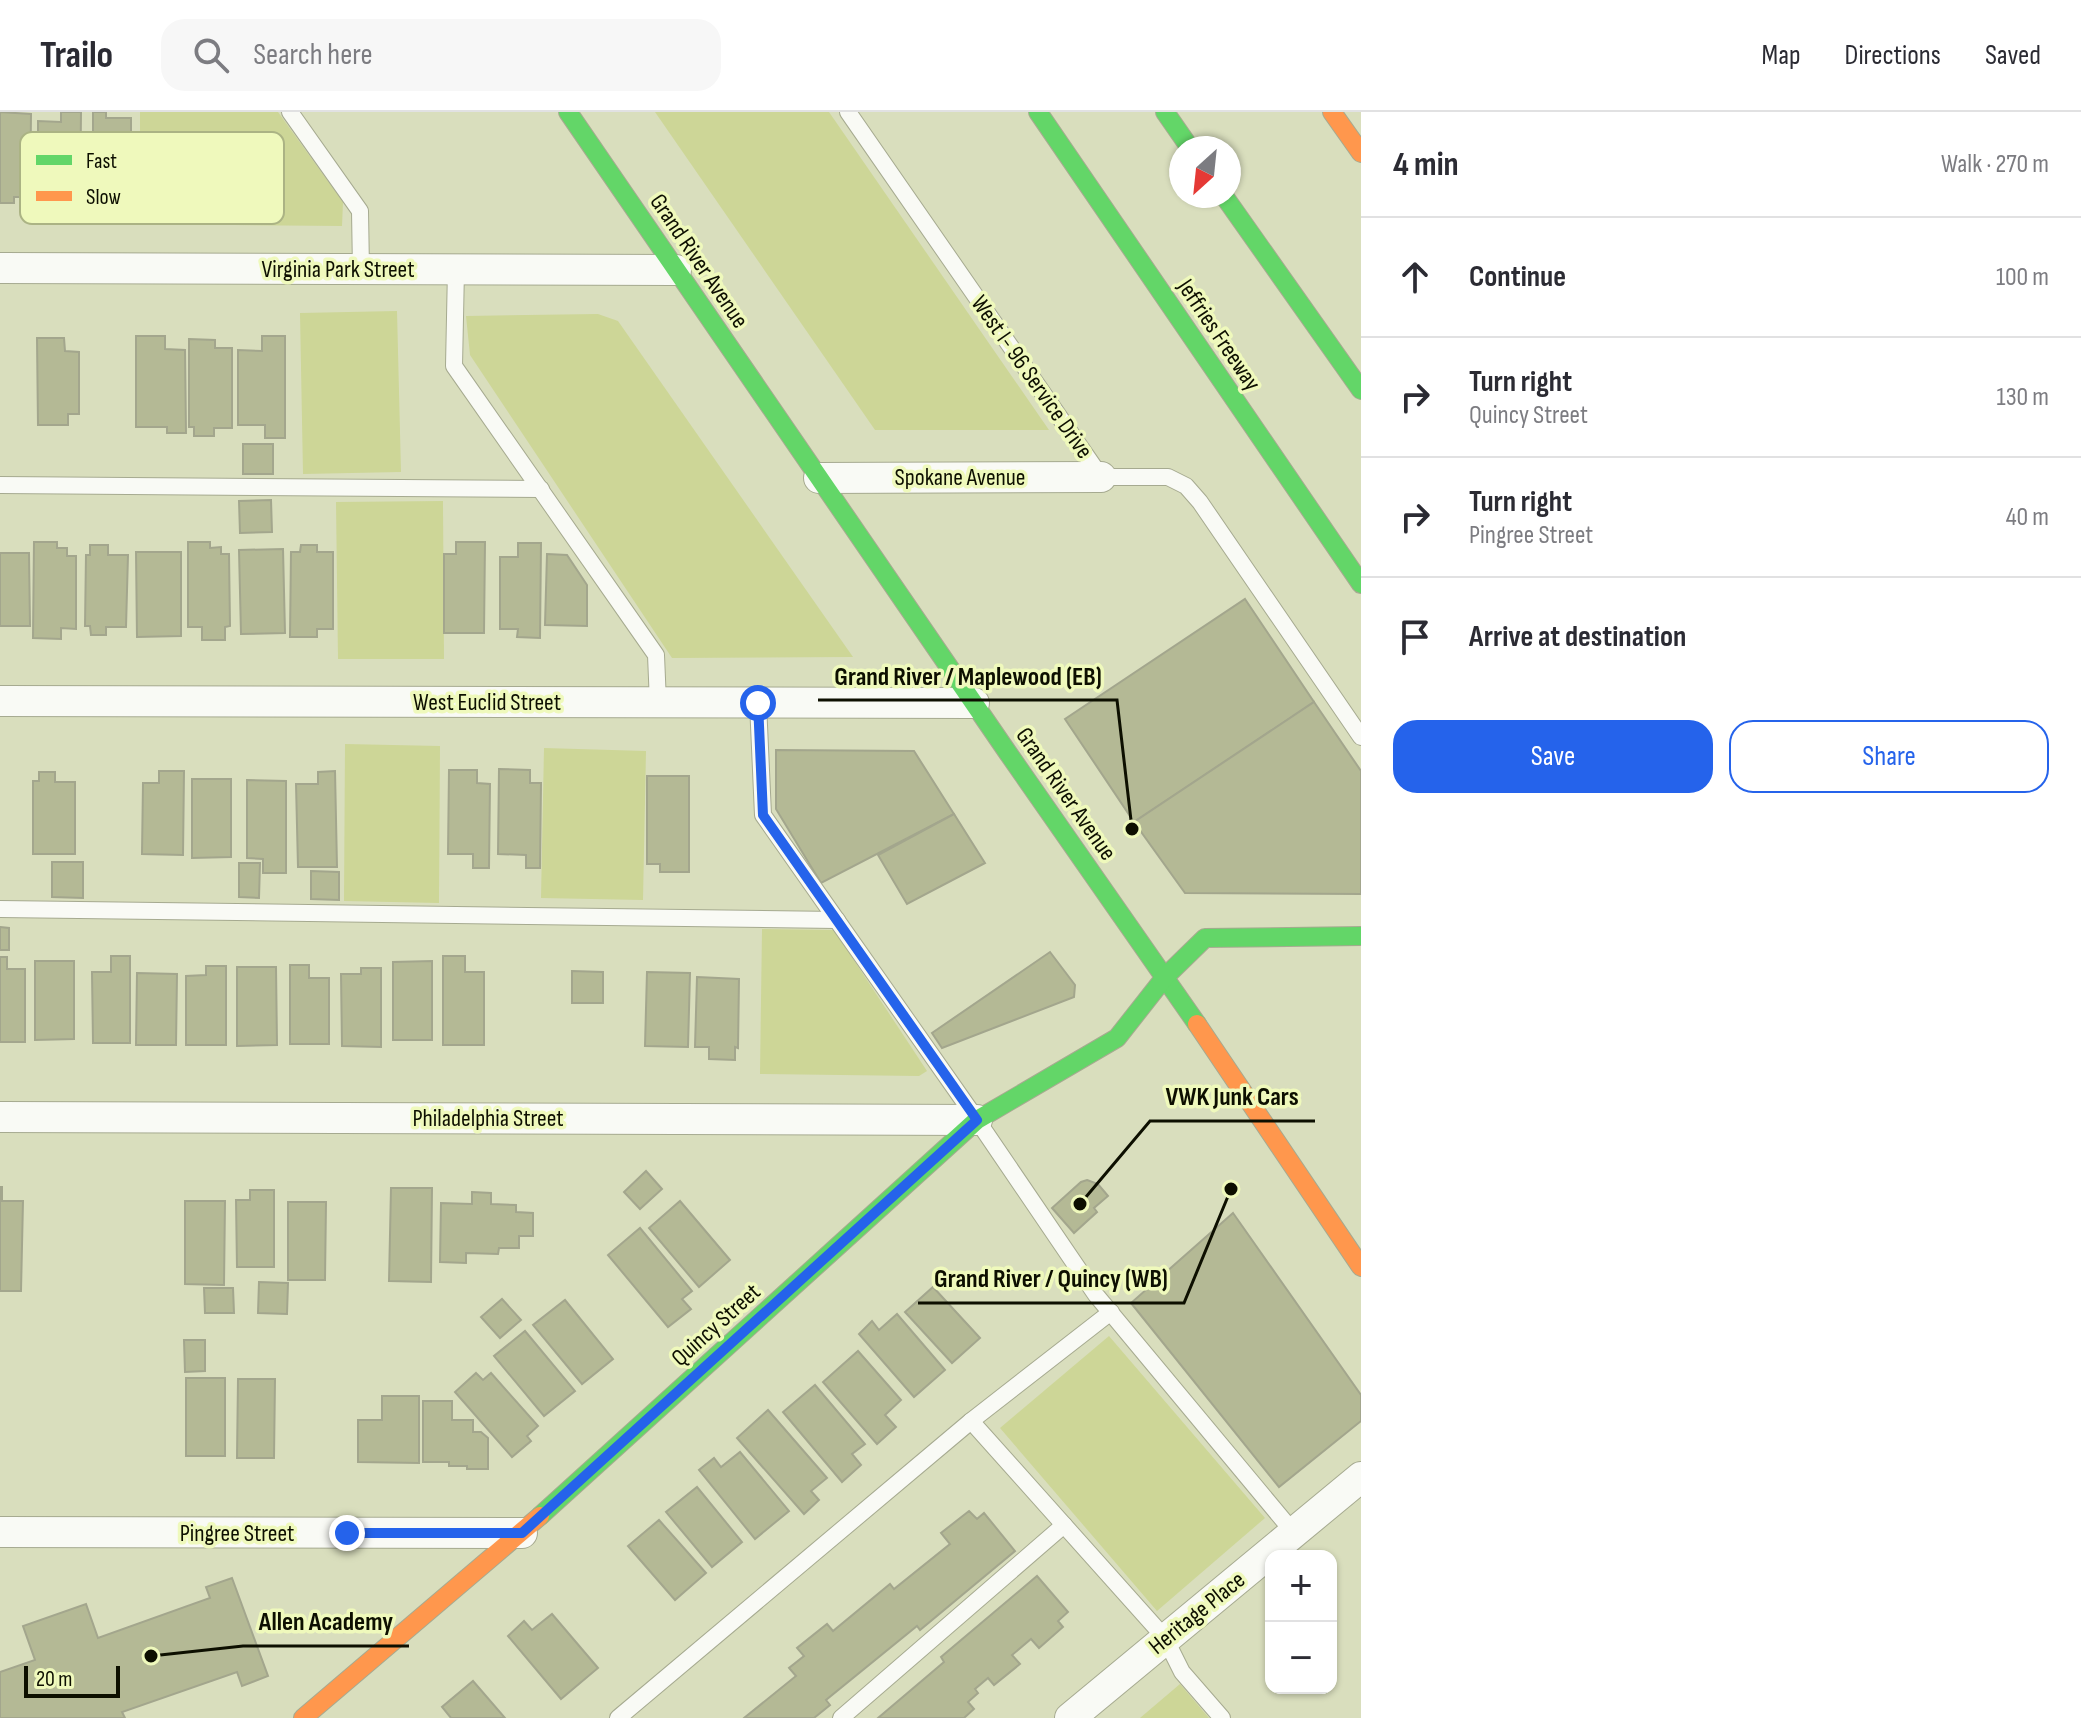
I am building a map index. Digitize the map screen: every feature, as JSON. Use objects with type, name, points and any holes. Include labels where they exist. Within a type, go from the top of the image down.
[{"type":"main road","name":"Grand River Avenue","points":[[568,112],[1165,977],[1361,1267]]},
{"type":"main road","name":"Jeffries Freeway","points":[[1038,112],[1361,584]]},
{"type":"main road","points":[[1165,112],[1182,136]]},
{"type":"main road","points":[[1332,112],[1361,153]]},
{"type":"main road","points":[[1232,208],[1361,390]]},
{"type":"main road","name":"Quincy Street","points":[[303,1718],[522,1533],[977,1120],[1117,1038],[1165,977],[1205,938],[1361,936]]},
{"type":"street","name":"Virginia Park Street","points":[[0,268],[676,270]]},
{"type":"street","name":"Spokane Avenue","points":[[819,478],[1101,477]]},
{"type":"street","name":"West Euclid Street","points":[[0,701],[974,703]]},
{"type":"street","name":"Philadelphia Street","points":[[0,1117],[977,1120]]},
{"type":"street","name":"Heritage Place","points":[[1070,1718],[1361,1477]]},
{"type":"street","name":"Pingree Street","points":[[0,1532],[522,1533]]},
{"type":"lane","points":[[290,112],[360,211],[361,269]]},
{"type":"lane","name":"West I- 96 Service Drive","points":[[848,112],[1101,477],[1168,477],[1186,486],[1361,737]]},
{"type":"lane","points":[[456,269],[454,366],[656,655],[658,703]]},
{"type":"lane","points":[[0,485],[541,489]]},
{"type":"lane","points":[[758,703],[763,815],[1096,1295],[1294,1533]]},
{"type":"lane","points":[[0,909],[837,920]]},
{"type":"lane","points":[[618,1718],[971,1421],[1111,1312]]},
{"type":"lane","points":[[971,1421],[1165,1638],[1182,1672],[1222,1718]]},
{"type":"lane","points":[[841,1718],[1064,1525]]},
{"type":"green space","points":[[140,112],[278,112],[343,202],[342,226],[140,224],[284,224],[284,132],[140,132]]},
{"type":"green space","points":[[655,112],[829,112],[1049,430],[875,430]]},
{"type":"green space","points":[[397,311],[401,472],[303,474],[300,313]]},
{"type":"green space","points":[[598,314],[618,321],[853,657],[672,658],[470,355],[466,316]]},
{"type":"green space","points":[[443,501],[444,659],[338,659],[336,502]]},
{"type":"green space","points":[[345,744],[440,746],[439,903],[344,901]]},
{"type":"green space","points":[[544,748],[646,751],[643,900],[541,898]]},
{"type":"green space","points":[[762,929],[834,930],[927,1071],[919,1076],[760,1074]]},
{"type":"green space","points":[[1109,1336],[1265,1518],[1157,1611],[1000,1428]]},
{"type":"green space","points":[[1180,1684],[1209,1718],[1140,1718]]},
{"type":"building","points":[[0,112],[31,114],[31,132],[20,132],[20,197],[14,197],[14,203],[0,203]]},
{"type":"building","points":[[61,112],[81,112],[81,132],[38,132],[38,121],[61,122]]},
{"type":"building","points":[[93,112],[106,112],[106,118],[131,118],[131,132],[93,132]]},
{"type":"building","points":[[136,336],[165,336],[165,349],[185,350],[186,433],[167,433],[167,427],[136,427]]},
{"type":"building","points":[[262,336],[285,336],[285,438],[265,438],[265,425],[238,425],[238,350],[262,351]]},
{"type":"building","points":[[37,338],[64,338],[65,351],[79,352],[79,414],[68,414],[68,425],[38,425]]},
{"type":"building","points":[[189,339],[215,340],[215,348],[232,348],[232,428],[214,428],[214,436],[194,436],[194,427],[189,427]]},
{"type":"building","points":[[243,444],[273,444],[273,474],[243,474]]},
{"type":"building","points":[[271,500],[272,532],[240,533],[239,501]]},
{"type":"building","points":[[34,542],[57,542],[57,548],[67,548],[67,556],[76,556],[76,629],[61,628],[61,639],[33,638]]},
{"type":"building","points":[[188,542],[210,542],[210,548],[221,547],[221,554],[229,554],[230,626],[225,627],[225,640],[202,640],[202,627],[188,627]]},
{"type":"building","points":[[456,542],[485,542],[484,633],[444,633],[444,554],[456,554]]},
{"type":"building","points":[[518,543],[541,543],[540,638],[517,637],[518,629],[500,629],[500,557],[518,557]]},
{"type":"building","points":[[90,545],[108,545],[108,555],[128,555],[126,627],[106,627],[106,635],[91,635],[90,626],[85,626],[86,555],[90,555]]},
{"type":"building","points":[[301,545],[317,545],[317,552],[333,552],[333,629],[317,629],[317,637],[290,637],[291,552],[300,552]]},
{"type":"building","points":[[283,549],[285,633],[241,634],[239,550]]},
{"type":"building","points":[[136,552],[181,552],[181,636],[137,637]]},
{"type":"building","points":[[0,553],[29,553],[30,626],[0,626]]},
{"type":"building","points":[[547,554],[567,555],[587,585],[587,626],[545,625]]},
{"type":"building","points":[[1245,599],[1314,702],[1134,822],[1065,719]]},
{"type":"building","points":[[1314,702],[1361,771],[1361,894],[1185,893],[1134,822]]},
{"type":"building","points":[[776,750],[914,751],[954,814],[821,883],[776,809]]},
{"type":"building","points":[[499,769],[530,770],[530,783],[541,783],[540,868],[526,868],[526,855],[498,854]]},
{"type":"building","points":[[449,770],[477,770],[477,783],[490,784],[489,868],[473,868],[473,854],[448,854]]},
{"type":"building","points":[[159,771],[184,771],[183,855],[142,854],[143,783],[159,783]]},
{"type":"building","points":[[335,771],[337,867],[298,867],[296,784],[318,784],[318,772]]},
{"type":"building","points":[[39,772],[55,772],[55,782],[75,782],[75,854],[33,854],[33,781],[39,781]]},
{"type":"building","points":[[647,776],[689,776],[689,872],[660,872],[660,864],[647,864]]},
{"type":"building","points":[[192,779],[231,779],[231,857],[192,858]]},
{"type":"building","points":[[247,780],[286,781],[286,873],[263,873],[263,859],[247,858]]},
{"type":"building","points":[[954,814],[985,863],[907,904],[878,855]]},
{"type":"building","points":[[52,862],[83,862],[83,898],[52,897]]},
{"type":"building","points":[[239,863],[260,863],[259,898],[239,897]]},
{"type":"building","points":[[311,871],[339,872],[339,900],[311,899]]},
{"type":"building","points":[[0,927],[9,928],[9,950],[0,950]]},
{"type":"building","points":[[1050,952],[1075,985],[1074,997],[942,1048],[932,1033]]},
{"type":"building","points":[[111,956],[130,956],[130,1043],[93,1043],[92,972],[111,972]]},
{"type":"building","points":[[443,956],[465,956],[465,972],[484,972],[484,1045],[443,1045]]},
{"type":"building","points":[[0,957],[7,957],[7,969],[25,969],[25,1042],[0,1042]]},
{"type":"building","points":[[35,961],[74,961],[74,1039],[35,1040]]},
{"type":"building","points":[[432,961],[432,1040],[393,1040],[393,962]]},
{"type":"building","points":[[290,965],[309,965],[309,978],[329,978],[329,1044],[290,1044]]},
{"type":"building","points":[[206,966],[226,966],[226,1045],[186,1045],[186,976],[206,975]]},
{"type":"building","points":[[237,967],[276,967],[277,1045],[237,1046]]},
{"type":"building","points":[[361,968],[381,968],[381,1047],[342,1046],[341,974],[361,974]]},
{"type":"building","points":[[572,971],[603,972],[603,1003],[572,1003]]},
{"type":"building","points":[[647,972],[690,973],[688,1047],[645,1046]]},
{"type":"building","points":[[137,973],[177,974],[176,1045],[136,1045]]},
{"type":"building","points":[[697,977],[739,979],[738,1048],[735,1047],[735,1060],[709,1059],[709,1047],[695,1047]]},
{"type":"building","points":[[646,1171],[662,1189],[640,1209],[624,1192]]},
{"type":"building","points":[[1087,1180],[1098,1184],[1108,1196],[1094,1208],[1097,1212],[1074,1233],[1052,1208]]},
{"type":"building","points":[[0,1187],[2,1201],[23,1201],[21,1291],[0,1291]]},
{"type":"building","points":[[391,1188],[432,1188],[431,1282],[389,1281]]},
{"type":"building","points":[[250,1190],[274,1190],[274,1267],[237,1267],[236,1200],[250,1200]]},
{"type":"building","points":[[472,1192],[491,1193],[491,1204],[516,1205],[516,1212],[533,1213],[533,1236],[519,1236],[519,1248],[499,1248],[498,1254],[466,1253],[466,1263],[440,1262],[441,1203],[472,1204]]},
{"type":"building","points":[[185,1201],[225,1201],[224,1285],[185,1284]]},
{"type":"building","points":[[680,1201],[730,1260],[699,1287],[649,1228]]},
{"type":"building","points":[[288,1202],[326,1202],[325,1280],[288,1280]]},
{"type":"building","points":[[1233,1213],[1361,1395],[1361,1421],[1279,1487],[1131,1303]]},
{"type":"building","points":[[640,1228],[692,1291],[682,1299],[691,1309],[668,1327],[608,1255]]},
{"type":"building","points":[[259,1282],[288,1283],[287,1314],[258,1313]]},
{"type":"building","points":[[933,1287],[980,1338],[952,1363],[905,1312]]},
{"type":"building","points":[[204,1288],[233,1288],[234,1313],[205,1313]]},
{"type":"building","points":[[502,1299],[521,1320],[500,1338],[481,1317]]},
{"type":"building","points":[[565,1300],[613,1359],[582,1384],[533,1325]]},
{"type":"building","points":[[897,1314],[945,1370],[914,1397],[859,1334],[872,1321],[879,1330]]},
{"type":"building","points":[[525,1331],[575,1391],[544,1416],[494,1356]]},
{"type":"building","points":[[184,1340],[205,1340],[205,1371],[185,1372]]},
{"type":"building","points":[[858,1351],[901,1400],[885,1415],[896,1427],[877,1444],[823,1382]]},
{"type":"building","points":[[476,1373],[483,1380],[491,1373],[538,1426],[527,1436],[531,1441],[512,1457],[455,1392]]},
{"type":"building","points":[[186,1378],[225,1378],[225,1456],[186,1456]]},
{"type":"building","points":[[238,1379],[275,1379],[274,1458],[237,1458]]},
{"type":"building","points":[[815,1385],[865,1444],[852,1454],[861,1465],[842,1482],[783,1412]]},
{"type":"building","points":[[382,1396],[419,1396],[419,1463],[358,1462],[358,1420],[382,1420]]},
{"type":"building","points":[[423,1401],[452,1401],[452,1420],[473,1420],[473,1432],[481,1432],[488,1438],[488,1469],[449,1466],[449,1462],[423,1462]]},
{"type":"building","points":[[768,1410],[827,1478],[811,1491],[819,1500],[804,1514],[737,1438]]},
{"type":"building","points":[[740,1452],[789,1511],[755,1539],[699,1470],[714,1458],[721,1467]]},
{"type":"building","points":[[697,1487],[742,1542],[712,1567],[666,1512]]},
{"type":"building","points":[[969,1511],[977,1519],[984,1513],[1015,1551],[920,1630],[917,1626],[826,1700],[830,1705],[814,1718],[744,1718],[796,1676],[789,1668],[804,1656],[797,1648],[827,1624],[833,1631],[890,1584],[894,1589],[950,1544],[941,1533]]},
{"type":"building","points":[[659,1520],[706,1573],[675,1600],[628,1546]]},
{"type":"building","points":[[1037,1576],[1068,1612],[1058,1621],[1063,1627],[1039,1648],[1031,1639],[1012,1655],[1020,1664],[994,1685],[988,1678],[975,1689],[978,1693],[968,1702],[974,1709],[964,1718],[878,1718],[944,1662],[941,1657]]},
{"type":"building","points":[[232,1578],[268,1676],[242,1686],[237,1672],[122,1712],[125,1718],[0,1718],[0,1672],[35,1660],[23,1626],[86,1604],[98,1638],[210,1598],[206,1587]]},
{"type":"building","points":[[552,1614],[598,1668],[561,1699],[508,1636],[524,1621],[532,1630]]},
{"type":"building","points":[[473,1681],[505,1718],[451,1718],[442,1707]]},
{"type":"traffic: fast","points":[[568,112],[1197,1024]]},
{"type":"traffic: fast","points":[[1038,112],[1361,584]]},
{"type":"traffic: fast","points":[[1165,112],[1182,136]]},
{"type":"traffic: fast","points":[[1232,208],[1361,390]]},
{"type":"traffic: fast","points":[[540,1516],[977,1120],[1117,1038],[1165,977],[1205,938],[1361,936]]},
{"type":"traffic: slow","points":[[1332,112],[1361,153]]},
{"type":"traffic: slow","points":[[1197,1024],[1361,1267]]},
{"type":"traffic: slow","points":[[303,1718],[540,1516]]},
{"type":"place","name":"Grand River / Maplewood (EB)","points":[[1132,829]]},
{"type":"place","name":"Grand River / Quincy (WB)","points":[[1231,1189]]},
{"type":"place","name":"VWK Junk Cars","points":[[1080,1204]]},
{"type":"place","name":"Allen Academy","points":[[151,1656]]},
{"type":"route","points":[[347,1533],[522,1533],[977,1120],[763,815],[758,703]]}]
